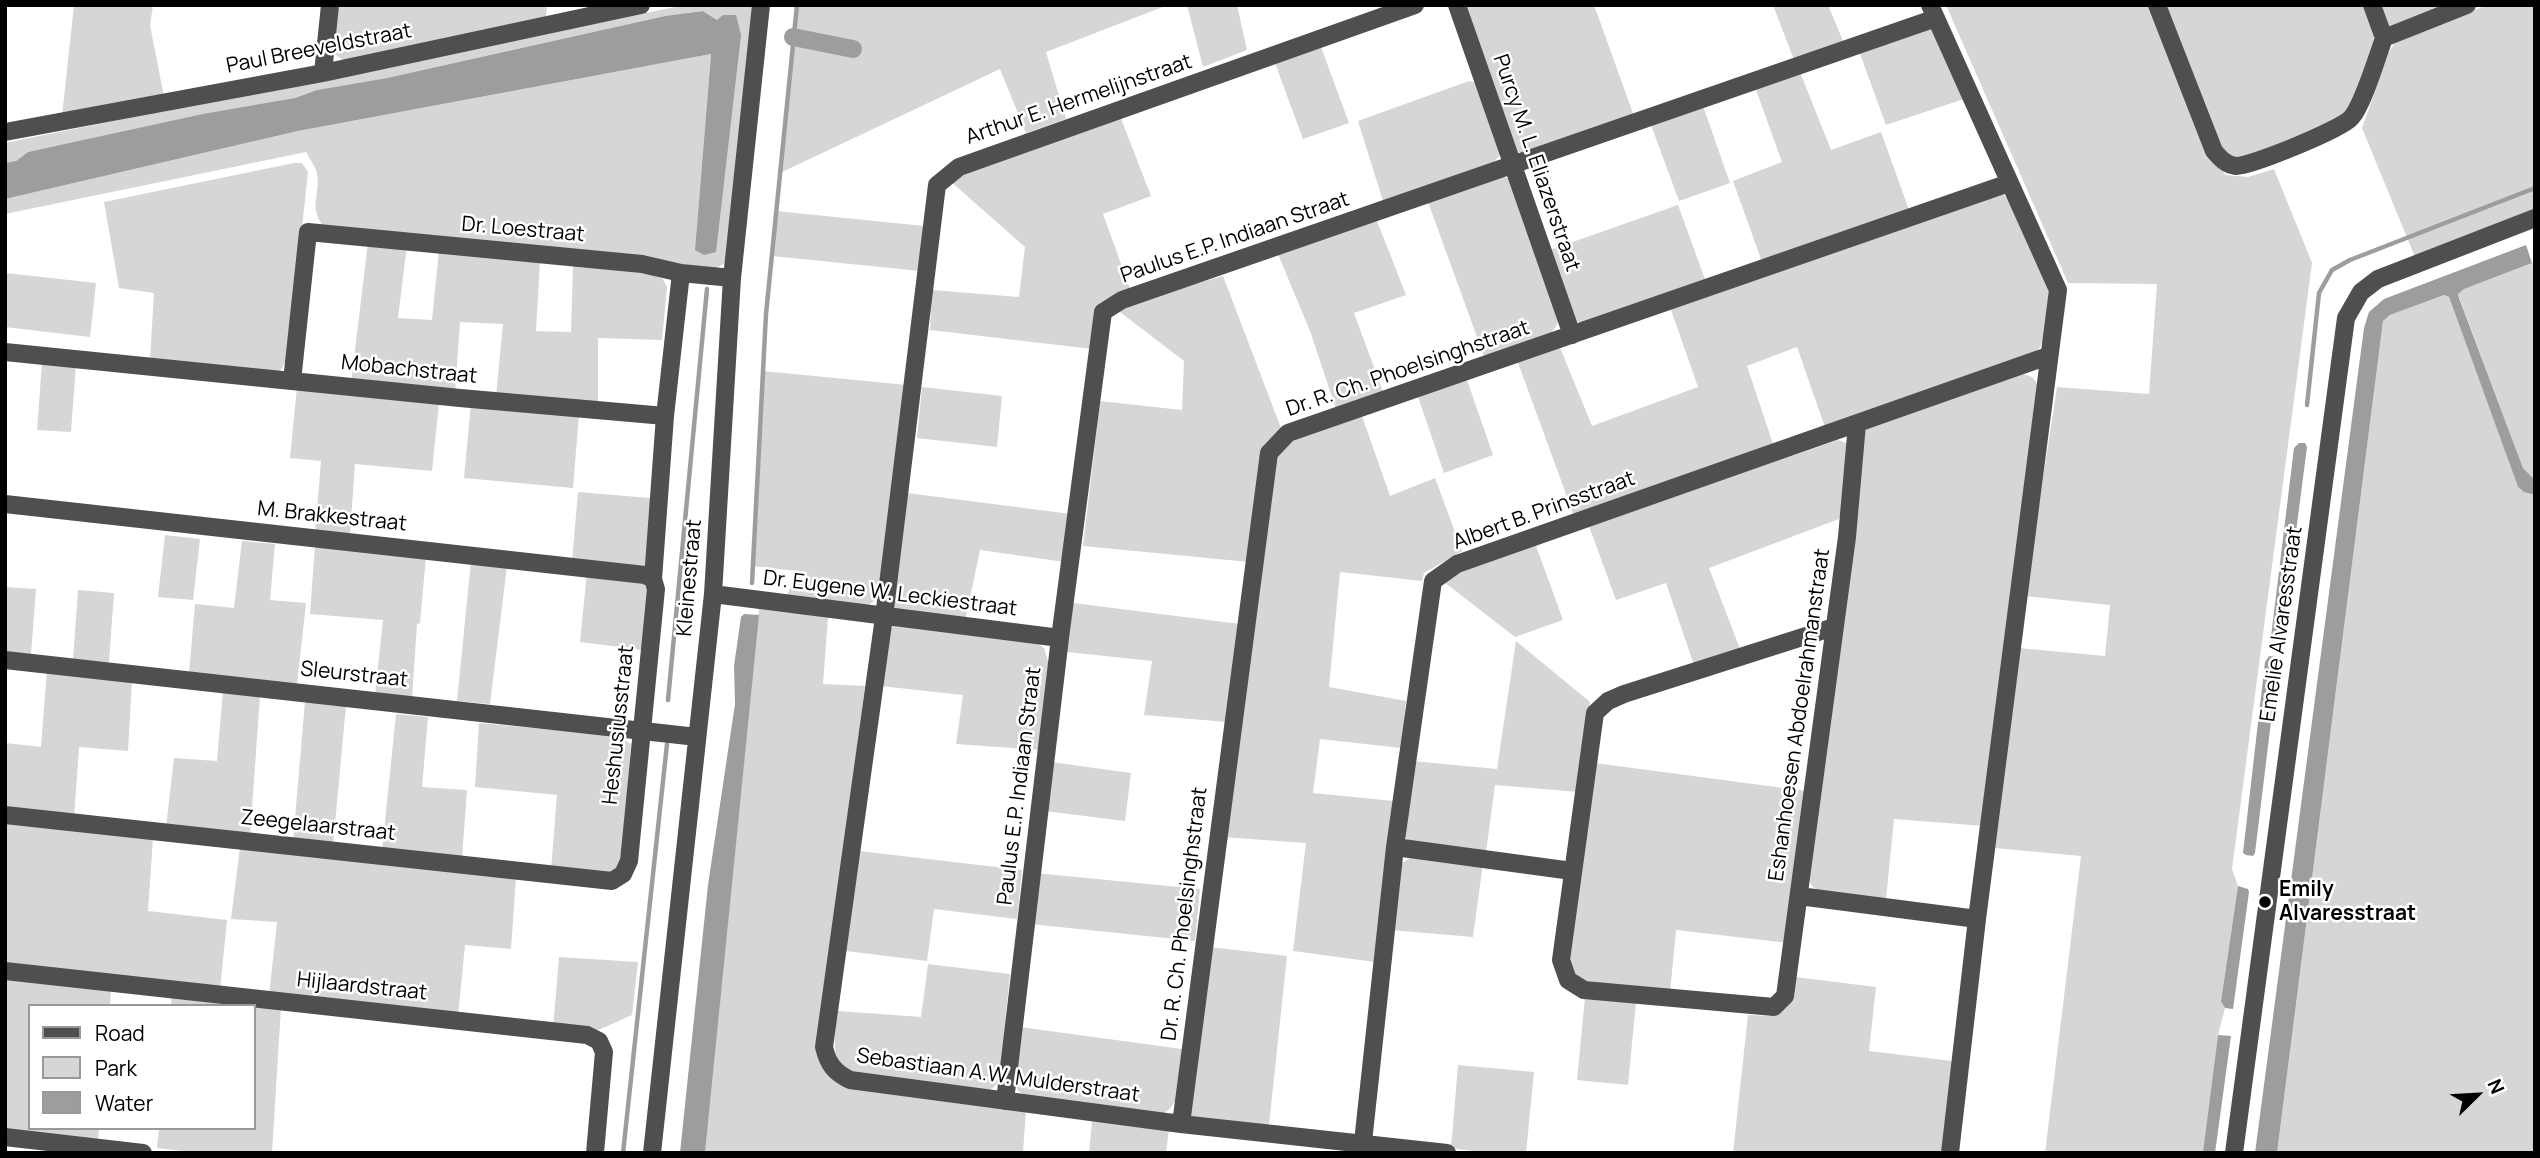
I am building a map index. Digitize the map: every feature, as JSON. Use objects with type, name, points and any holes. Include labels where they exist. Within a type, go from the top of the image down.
[{"type":"street","points":[[323,73],[330,5]]},
{"type":"street","name":"Paul Breeveldstraat","points":[[5,132],[323,73],[641,5]]},
{"type":"street","name":"Kleinestraat","points":[[652,1153],[713,594],[732,278],[761,5]]},
{"type":"street","name":"Arthur E. Hermelijnstraat","points":[[884,617],[937,185],[958,167],[1415,5]]},
{"type":"street","name":"Purcy M. L. Eliazerstraat","points":[[1457,5],[1572,335]]},
{"type":"street","points":[[2157,5],[2214,152],[2232,166],[2249,165],[2351,119],[2384,38],[2372,5]]},
{"type":"street","points":[[2384,38],[2467,5]]},
{"type":"street","points":[[1933,11],[2058,290],[1950,1153]]},
{"type":"street","name":"Paulus E.P. Indiaan Straat","points":[[1006,1101],[1060,638],[1103,312],[1122,300],[1513,166],[1933,11]]},
{"type":"street","name":"Dr. R. Ch. Phoelsinghstraat","points":[[1181,1124],[1269,453],[1288,433],[2008,183]]},
{"type":"street","name":"Emelie Alvaresstraat","points":[[2234,1153],[2346,318],[2361,292],[2378,279],[2535,218]]},
{"type":"street","name":"Dr. Loestraat","points":[[292,381],[308,232],[642,264],[681,273],[732,278]]},
{"type":"street","points":[[665,416],[681,273]]},
{"type":"street","name":"Mobachstraat","points":[[5,352],[665,416]]},
{"type":"street","name":"Albert B. Prinsstraat","points":[[1363,1142],[1395,847],[1433,582],[1457,564],[2048,356]]},
{"type":"street","name":"Heshusiusstraat","points":[[623,874],[629,861],[656,589],[653,579],[665,416]]},
{"type":"street","name":"Eshanhoesen Abdoelrahmanstraat","points":[[1572,871],[1561,960],[1568,980],[1584,990],[1774,1007],[1785,996],[1847,537],[1857,424]]},
{"type":"street","name":"M. Brakkestraat","points":[[5,504],[645,575],[653,579]]},
{"type":"street","name":"Dr. Eugene W. Leckiestraat","points":[[713,594],[1060,638]]},
{"type":"street","name":"Sebastiaan A.W. Mulderstraat","points":[[884,617],[824,1046],[827,1061],[836,1073],[850,1080],[1181,1124],[1447,1153]]},
{"type":"street","points":[[1395,847],[1572,871],[1595,713],[1608,701],[1624,694],[1833,627]]},
{"type":"street","name":"Sleurstraat","points":[[5,660],[697,737]]},
{"type":"street","name":"Zeegelaarstraat","points":[[5,815],[612,881],[623,874]]},
{"type":"street","points":[[1799,896],[1978,919]]},
{"type":"street","name":"Hijlaardstraat","points":[[5,971],[587,1035],[599,1041],[604,1052],[594,1153]]},
{"type":"street","points":[[5,1137],[143,1153]]},
{"type":"green space","points":[[74,5],[153,5],[150,25],[164,97],[62,116]]},
{"type":"green space","points":[[337,5],[547,5],[546,18],[343,60],[333,53]]},
{"type":"green space","points":[[685,5],[750,5],[752,8],[725,263],[713,270],[325,228],[317,214],[317,173],[306,152],[5,214],[5,199],[298,131],[711,54],[695,250],[717,20],[703,11],[665,16],[387,78],[317,90],[295,98],[28,152],[16,161],[5,163],[5,143]]},
{"type":"green space","points":[[797,5],[1168,5],[1046,52],[1066,119],[1026,133],[1000,69],[780,173]]},
{"type":"green space","points":[[1187,5],[1237,5],[1247,50],[1203,67]]},
{"type":"green space","points":[[1467,5],[1594,5],[1634,116],[1526,152],[1518,152],[1512,144]]},
{"type":"green space","points":[[1773,5],[1828,5],[1843,41],[1794,60]]},
{"type":"green space","points":[[1946,5],[2150,5],[2212,159],[2226,175],[2248,177],[2274,169],[2312,263],[2232,869],[2238,886],[2221,1000],[2225,1008],[2218,1035],[2204,1153],[2045,1153],[2081,856],[1995,848],[2019,648],[2105,656],[2110,605],[2025,596],[2057,387],[2149,394],[2157,284],[2068,283]]},
{"type":"green space","points":[[2162,5],[2366,5],[2376,30],[2350,121],[2245,165],[2217,146]]},
{"type":"green space","points":[[2379,5],[2452,5],[2388,30]]},
{"type":"green space","points":[[2487,5],[2535,5],[2535,210],[2415,257],[2362,128],[2389,52],[2395,43]]},
{"type":"green space","points":[[1924,28],[1934,31],[1967,98],[1886,125],[1859,51]]},
{"type":"green space","points":[[1321,47],[1349,123],[1303,139],[1275,63]]},
{"type":"green space","points":[[1800,72],[1831,150],[1881,132],[1909,210],[1762,262],[1733,181],[1782,162],[1755,87]]},
{"type":"green space","points":[[1469,81],[1478,83],[1501,146],[1500,155],[1494,162],[1383,201],[1358,121]]},
{"type":"green space","points":[[1703,106],[1730,183],[1679,201],[1651,125]]},
{"type":"green space","points":[[1120,116],[1151,196],[1103,214],[1130,289],[1108,300],[1098,311],[1092,349],[930,330],[932,290],[1019,297],[1025,247],[949,180]]},
{"type":"green space","points":[[302,163],[308,172],[288,357],[278,375],[150,360],[154,293],[119,288],[104,202]]},
{"type":"green space","points":[[1501,176],[1510,179],[1559,315],[1557,325],[1546,340],[1485,359],[1428,202]]},
{"type":"green space","points":[[1995,192],[2004,195],[2011,202],[2045,274],[2049,293],[2046,332],[2040,347],[2031,356],[1826,430],[1797,347],[1747,366],[1774,447],[1574,516],[1517,360],[1559,345],[1592,426],[1698,387],[1670,307]]},
{"type":"green space","points":[[1678,205],[1706,282],[1581,323],[1574,321],[1547,251]]},
{"type":"green space","points":[[776,211],[924,226],[920,271],[772,256]]},
{"type":"green space","points":[[1377,221],[1406,295],[1354,313],[1383,392],[1336,409],[1310,331],[1278,254]]},
{"type":"green space","points":[[368,242],[407,245],[398,318],[432,320],[439,250],[540,261],[536,331],[571,332],[573,265],[651,274],[663,279],[667,287],[662,340],[598,338],[598,406],[496,396],[503,324],[460,322],[455,393],[351,383]]},
{"type":"green space","points":[[2535,263],[2535,480],[2523,468],[2458,294],[2464,289]]},
{"type":"green space","points":[[5,273],[96,283],[90,337],[5,327]]},
{"type":"green space","points":[[1223,276],[1281,428],[1263,446],[1249,562],[1083,546],[1100,401],[1182,410],[1184,361],[1120,312],[1128,303]]},
{"type":"green space","points":[[2444,295],[2449,297],[2518,487],[2535,495],[2535,1153],[2277,1153],[2383,321],[2390,315]]},
{"type":"green space","points":[[42,362],[76,365],[71,432],[37,430]]},
{"type":"green space","points":[[763,371],[907,385],[879,593],[873,602],[864,608],[787,596],[797,571],[752,566]]},
{"type":"green space","points":[[2021,374],[2033,378],[2039,390],[1984,826],[1894,819],[1886,899],[1819,892],[1808,877],[1862,433],[1866,428]]},
{"type":"green space","points":[[1466,377],[1493,455],[1444,473],[1417,394]]},
{"type":"green space","points":[[297,387],[439,403],[432,471],[355,464],[350,536],[315,533],[321,461],[290,458]]},
{"type":"green space","points":[[922,387],[1002,396],[997,447],[917,438]]},
{"type":"green space","points":[[471,404],[579,414],[573,488],[464,478]]},
{"type":"green space","points":[[1362,416],[1390,496],[1435,478],[1462,551],[1424,573],[1422,581],[1340,572],[1329,687],[1406,701],[1401,748],[1320,739],[1313,793],[1394,801],[1375,962],[1293,951],[1306,843],[1223,837],[1276,452],[1285,442]]},
{"type":"green space","points":[[1838,440],[1846,443],[1850,449],[1844,504],[1839,519],[1709,568],[1740,649],[1694,665],[1666,583],[1616,600],[1589,526]]},
{"type":"green space","points":[[578,492],[662,499],[655,568],[572,561]]},
{"type":"green space","points":[[907,493],[1071,514],[1065,562],[980,550],[965,622],[898,613],[892,607]]},
{"type":"green space","points":[[165,535],[200,539],[193,600],[158,597]]},
{"type":"green space","points":[[242,541],[275,544],[270,600],[306,603],[297,685],[189,674],[195,604],[234,608]]},
{"type":"green space","points":[[1535,543],[1563,620],[1515,637],[1444,582],[1450,574]]},
{"type":"green space","points":[[315,546],[426,556],[420,623],[417,624],[412,698],[375,695],[383,620],[310,614]]},
{"type":"green space","points":[[471,561],[507,566],[490,704],[457,701]]},
{"type":"green space","points":[[587,572],[641,581],[648,588],[643,650],[580,642]]},
{"type":"green space","points":[[5,587],[36,589],[31,654],[5,652]]},
{"type":"green space","points":[[78,590],[114,593],[109,662],[73,660]]},
{"type":"green space","points":[[1073,603],[1240,624],[1227,722],[1144,715],[1152,661],[1067,652]]},
{"type":"green space","points":[[759,609],[828,617],[823,684],[865,686],[818,1048],[822,1065],[842,1086],[1026,1109],[1023,1153],[705,1153]]},
{"type":"green space","points":[[892,625],[1037,643],[1044,648],[1049,665],[1040,750],[956,744],[963,695],[881,686]]},
{"type":"green space","points":[[1516,641],[1590,702],[1578,792],[1495,785],[1486,852],[1410,842],[1405,837],[1412,761],[1497,769]]},
{"type":"green space","points":[[47,670],[132,681],[128,751],[79,747],[74,819],[5,811],[5,743],[41,747]]},
{"type":"green space","points":[[223,691],[260,696],[250,836],[166,827],[174,758],[217,761]]},
{"type":"green space","points":[[305,701],[346,705],[333,846],[293,842]]},
{"type":"green space","points":[[396,714],[428,717],[422,787],[467,790],[462,858],[382,851]]},
{"type":"green space","points":[[479,723],[618,736],[631,744],[622,862],[611,873],[551,871],[557,795],[475,787]]},
{"type":"green space","points":[[1051,762],[1131,773],[1125,821],[1045,811]]},
{"type":"green space","points":[[1595,763],[1806,791],[1788,943],[1676,930],[1670,993],[1578,980],[1571,971],[1570,959]]},
{"type":"green space","points":[[5,822],[153,838],[148,911],[227,920],[220,990],[5,965]]},
{"type":"green space","points":[[240,847],[516,877],[511,949],[465,945],[458,1016],[269,996],[277,922],[231,919]]},
{"type":"green space","points":[[859,851],[1022,870],[1017,919],[934,909],[927,961],[846,951]]},
{"type":"green space","points":[[1410,858],[1483,863],[1473,937],[1391,930],[1401,864]]},
{"type":"green space","points":[[1035,873],[1200,889],[1195,941],[1030,924]]},
{"type":"green space","points":[[1210,947],[1287,956],[1269,1125],[1191,1117],[1189,1111]]},
{"type":"green space","points":[[559,957],[638,962],[632,1015],[592,1033],[553,1028]]},
{"type":"green space","points":[[928,964],[1010,974],[999,1081],[993,1088],[984,1092],[855,1076],[840,1063],[835,1048],[838,1011],[921,1017]]},
{"type":"green space","points":[[1795,977],[1876,987],[1869,1051],[1952,1061],[1944,1153],[1733,1153],[1748,1015],[1769,1016],[1781,1010]]},
{"type":"green space","points":[[5,978],[111,990],[110,1004],[28,1004],[28,1130],[99,1130],[98,1140],[5,1130]]},
{"type":"green space","points":[[172,995],[254,1004],[171,1004]]},
{"type":"green space","points":[[1585,997],[1636,1002],[1628,1085],[1577,1080]]},
{"type":"green space","points":[[256,1004],[281,1007],[272,1153],[200,1153],[157,1148],[159,1130],[256,1130]]},
{"type":"green space","points":[[1020,1027],[1182,1049],[1180,1085],[1175,1101],[1164,1113],[1027,1096],[1018,1091],[1014,1079]]},
{"type":"green space","points":[[1458,1065],[1534,1072],[1526,1153],[1488,1153],[1451,1148]]},
{"type":"green space","points":[[1092,1121],[1169,1130],[1166,1153],[1089,1153]]},
{"type":"water","points":[[703,11],[717,20],[723,15],[736,15],[741,35],[716,252],[704,255],[695,250],[711,54],[298,131],[5,199],[5,163],[16,161],[28,152],[203,114],[295,98],[317,90],[387,78],[665,16]]},
{"type":"water","points":[[2526,245],[2532,263],[2464,289],[2458,294],[2523,468],[2535,480],[2535,495],[2518,487],[2449,297],[2444,295],[2390,315],[2383,321],[2277,1153],[2255,1153],[2364,328],[2369,312],[2384,299]]},
{"type":"water","points":[[2299,443],[2305,443],[2307,447],[2282,640],[2279,642],[2272,641],[2271,637],[2294,448]]},
{"type":"water","points":[[744,614],[759,615],[705,1153],[680,1153],[708,885],[735,704],[734,666],[741,617]]},
{"type":"water","points":[[2269,656],[2276,657],[2278,664],[2253,856],[2243,853],[2265,662]]},
{"type":"water","points":[[2238,886],[2248,889],[2249,892],[2233,1009],[2225,1008],[2221,1001]]},
{"type":"water","points":[[2218,1035],[2231,1036],[2215,1153],[2203,1153]]},
{"type":"waterway","points":[[752,583],[766,314],[797,5]]},
{"type":"waterway","points":[[793,37],[853,49]]},
{"type":"waterway","points":[[2307,405],[2319,293],[2332,270],[2350,260],[2535,188]]},
{"type":"waterway","points":[[668,700],[707,289]]},
{"type":"waterway","points":[[623,1153],[667,744]]},
{"type":"place","name":"Emily Alvaresstraat","points":[[2265,902]]}]
